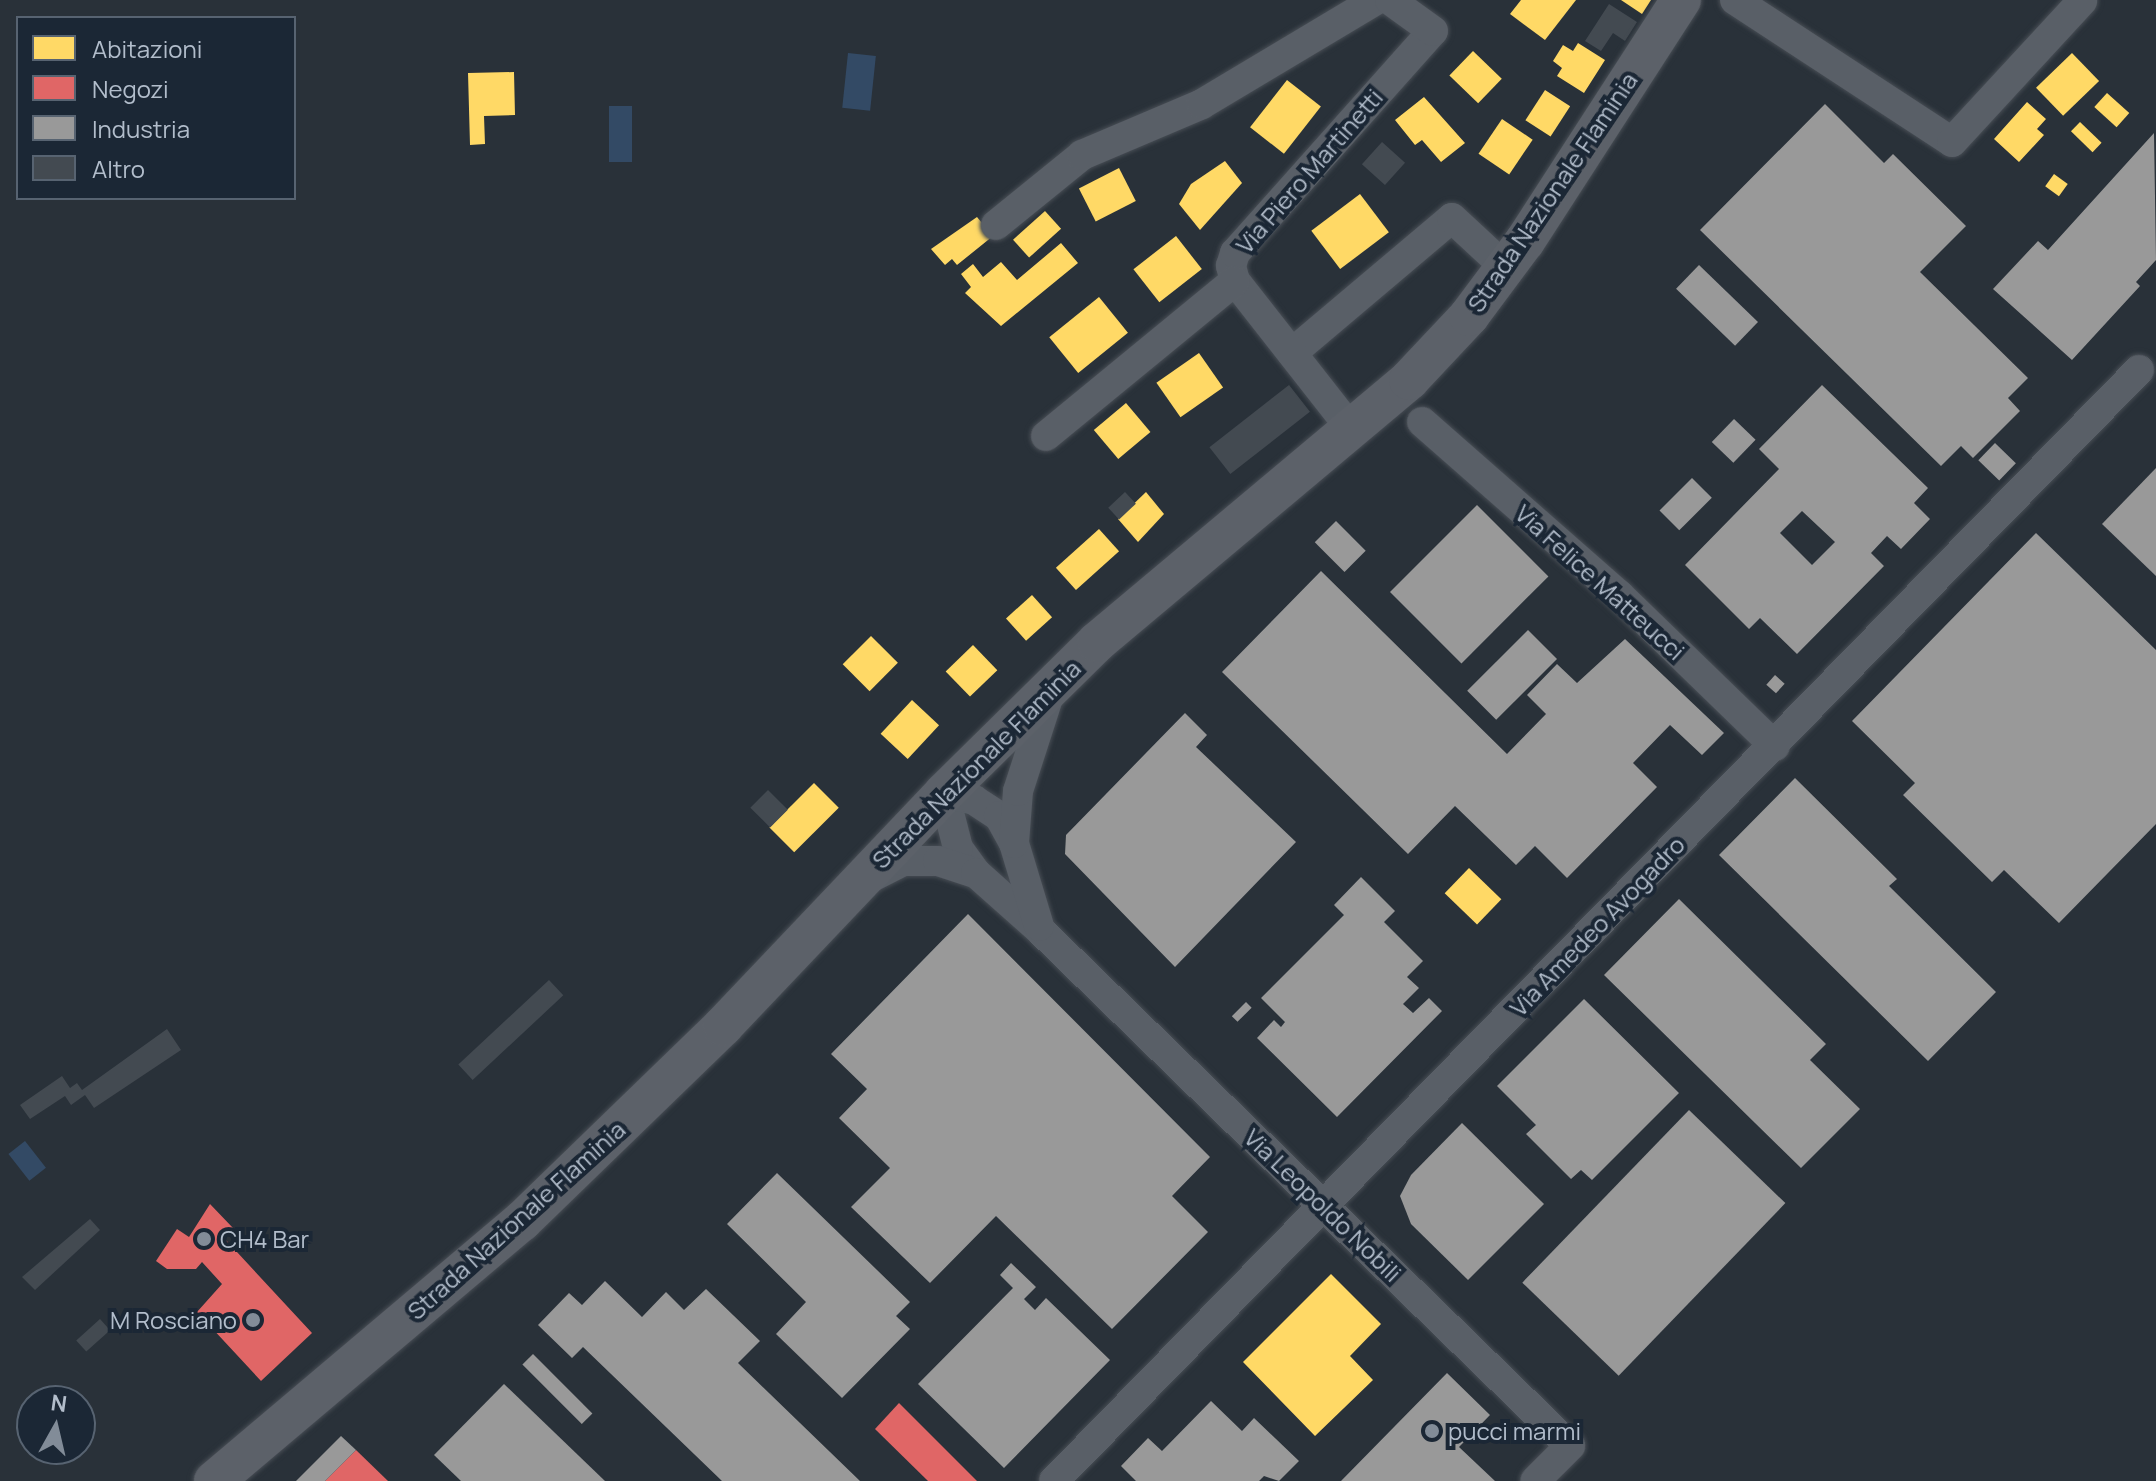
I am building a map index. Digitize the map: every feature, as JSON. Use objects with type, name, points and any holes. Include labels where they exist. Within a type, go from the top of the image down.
[{"type":"main road","name":"Strada Nazionale Flaminia","points":[[214,1481],[522,1221],[723,1026],[944,793],[1053,684],[1156,588],[1352,430],[1409,380],[1505,267],[1681,0]]},
{"type":"street","points":[[996,225],[1082,155],[1202,104],[1376,0]]},
{"type":"street","name":"Via Piero Martinetti","points":[[1046,436],[1235,281],[1235,253],[1433,31],[1390,0]]},
{"type":"street","points":[[1735,0],[1952,142],[2082,1]]},
{"type":"street","points":[[1292,353],[1452,218],[1505,267]]},
{"type":"street","points":[[1235,281],[1352,430]]},
{"type":"street","name":"Via Amedeo Avogadro","points":[[1054,1481],[2139,370]]},
{"type":"street","name":"Via Felice Matteucci","points":[[1422,422],[1619,595],[1775,746]]},
{"type":"street","name":"Via Leopoldo Nobili","points":[[1041,931],[1023,887],[1014,843],[1018,791],[1053,684]]},
{"type":"street","name":"Via Leopoldo Nobili","points":[[1014,843],[999,816],[974,800],[944,793],[958,848],[976,873],[1041,931],[1570,1446],[1535,1481]]},
{"type":"street","name":"Via Leopoldo Nobili","points":[[858,884],[903,861],[938,861],[976,873]]},
{"type":"water","points":[[848,53],[876,56],[870,111],[842,108]]},
{"type":"water","points":[[609,106],[632,106],[632,162],[609,162]]},
{"type":"water","points":[[25,1141],[46,1168],[29,1181],[8,1154]]},
{"type":"building: Abitazioni","points":[[1521,0],[1576,0],[1545,40],[1510,14]]},
{"type":"building: Abitazioni","points":[[1621,0],[1651,0],[1642,14]]},
{"type":"building: Abitazioni","points":[[1578,43],[1605,60],[1584,93],[1557,76],[1562,68],[1553,61],[1563,45],[1573,51]]},
{"type":"building: Abitazioni","points":[[1473,51],[1502,79],[1478,103],[1449,75]]},
{"type":"building: Abitazioni","points":[[2072,53],[2099,81],[2063,116],[2036,88]]},
{"type":"building: Abitazioni","points":[[514,72],[515,115],[484,116],[485,144],[470,145],[468,73]]},
{"type":"building: Abitazioni","points":[[1287,80],[1321,106],[1284,154],[1250,127]]},
{"type":"building: Abitazioni","points":[[1545,90],[1570,106],[1551,137],[1525,120]]},
{"type":"building: Abitazioni","points":[[2107,93],[2129,113],[2117,127],[2094,107]]},
{"type":"building: Abitazioni","points":[[1424,97],[1465,143],[1441,162],[1422,140],[1415,145],[1395,120]]},
{"type":"building: Abitazioni","points":[[2027,102],[2046,119],[2037,129],[2044,135],[2019,162],[1994,139]]},
{"type":"building: Abitazioni","points":[[1502,119],[1533,140],[1509,175],[1479,154]]},
{"type":"building: Abitazioni","points":[[2080,122],[2102,143],[2093,152],[2071,131]]},
{"type":"building: Abitazioni","points":[[1225,161],[1242,183],[1200,230],[1179,204],[1191,184]]},
{"type":"building: Abitazioni","points":[[1119,168],[1136,201],[1096,221],[1079,188]]},
{"type":"building: Abitazioni","points":[[2054,174],[2068,184],[2059,196],[2045,186]]},
{"type":"building: Abitazioni","points":[[1360,194],[1389,232],[1340,269],[1311,231]]},
{"type":"building: Abitazioni","points":[[1045,211],[1061,229],[1029,258],[1013,240]]},
{"type":"building: Abitazioni","points":[[977,217],[993,236],[957,265],[952,259],[945,265],[931,249]]},
{"type":"building: Abitazioni","points":[[1176,236],[1202,269],[1159,302],[1133,269]]},
{"type":"building: Abitazioni","points":[[1061,243],[1078,263],[1001,326],[965,293],[971,287],[961,274],[973,264],[983,277],[1001,262],[1017,280]]},
{"type":"building: Abitazioni","points":[[1099,297],[1128,333],[1078,373],[1049,337]]},
{"type":"building: Abitazioni","points":[[1199,353],[1223,387],[1180,417],[1156,383]]},
{"type":"building: Abitazioni","points":[[1126,403],[1150,432],[1118,459],[1094,430]]},
{"type":"building: Abitazioni","points":[[1146,492],[1164,514],[1138,542],[1118,519]]},
{"type":"building: Abitazioni","points":[[1099,529],[1119,551],[1076,590],[1056,568]]},
{"type":"building: Abitazioni","points":[[1032,595],[1052,617],[1026,641],[1006,618]]},
{"type":"building: Abitazioni","points":[[871,636],[898,663],[870,691],[843,664]]},
{"type":"building: Abitazioni","points":[[973,645],[997,670],[970,697],[946,671]]},
{"type":"building: Abitazioni","points":[[912,700],[939,725],[908,759],[881,734]]},
{"type":"building: Abitazioni","points":[[814,783],[839,808],[794,852],[769,828]]},
{"type":"building: Abitazioni","points":[[1469,868],[1501,899],[1477,924],[1445,893]]},
{"type":"building: Abitazioni","points":[[1331,1274],[1381,1324],[1350,1356],[1373,1380],[1315,1436],[1243,1362]]},
{"type":"building: Negozi","points":[[210,1204],[233,1228],[224,1238],[312,1333],[261,1381],[197,1312],[222,1284],[202,1262],[196,1269],[167,1269],[156,1261],[177,1229],[189,1237]]},
{"type":"building: Negozi","points":[[899,1403],[977,1481],[928,1481],[875,1429]]},
{"type":"building: Negozi","points":[[356,1450],[388,1481],[325,1481]]},
{"type":"building: Industria","points":[[1825,104],[1884,163],[1893,154],[1966,226],[1920,272],[2028,378],[2008,398],[2020,411],[1973,458],[1961,446],[1941,466],[1700,230]]},
{"type":"building: Industria","points":[[2154,133],[2156,260],[2136,282],[2140,286],[2072,360],[1993,289],[2038,241],[2048,250]]},
{"type":"building: Industria","points":[[1699,265],[1758,322],[1735,346],[1676,289]]},
{"type":"building: Industria","points":[[1822,385],[1928,488],[1914,503],[1930,519],[1901,549],[1887,536],[1871,553],[1884,566],[1797,654],[1760,618],[1749,629],[1685,565],[1779,469],[1759,449]],"holes":[[[1802,511],[1835,542],[1812,565],[1780,533]]]},
{"type":"building: Industria","points":[[1734,419],[1756,440],[1733,463],[1712,442]]},
{"type":"building: Industria","points":[[1995,443],[2016,463],[1999,480],[1978,460]]},
{"type":"building: Industria","points":[[2156,468],[2156,576],[2102,524]]},
{"type":"building: Industria","points":[[1692,478],[1712,498],[1679,530],[1659,511]]},
{"type":"building: Industria","points":[[1477,505],[1548,576],[1461,663],[1390,592]]},
{"type":"building: Industria","points":[[1336,521],[1366,551],[1344,572],[1315,542]]},
{"type":"building: Industria","points":[[2036,533],[2156,650],[2156,824],[2059,923],[2004,870],[1992,882],[1903,795],[1915,783],[1852,721]]},
{"type":"building: Industria","points":[[1321,571],[1507,754],[1546,714],[1527,695],[1557,664],[1577,683],[1625,639],[1724,733],[1702,755],[1670,725],[1633,763],[1657,787],[1567,878],[1535,846],[1516,865],[1455,806],[1408,854],[1222,672]]},
{"type":"building: Industria","points":[[1528,630],[1557,659],[1496,720],[1467,691]]},
{"type":"building: Industria","points":[[1775,675],[1785,684],[1776,693],[1766,685]]},
{"type":"building: Industria","points":[[1185,713],[1207,735],[1196,747],[1296,842],[1175,967],[1065,854],[1066,835]]},
{"type":"building: Industria","points":[[1795,778],[1897,879],[1889,886],[1996,992],[1928,1061],[1719,855]]},
{"type":"building: Industria","points":[[1361,877],[1395,911],[1384,922],[1423,961],[1407,977],[1419,988],[1403,1004],[1413,1013],[1429,998],[1442,1011],[1337,1117],[1257,1038],[1274,1020],[1281,1027],[1285,1022],[1261,998],[1344,915],[1334,905]]},
{"type":"building: Industria","points":[[1679,899],[1826,1044],[1810,1060],[1860,1109],[1801,1168],[1604,975]]},
{"type":"building: Industria","points":[[968,914],[1210,1157],[1172,1196],[1208,1232],[1112,1329],[996,1216],[930,1283],[851,1207],[890,1168],[839,1118],[867,1089],[831,1054]]},
{"type":"building: Industria","points":[[1584,999],[1679,1093],[1592,1180],[1581,1170],[1571,1179],[1526,1134],[1536,1125],[1497,1086]]},
{"type":"building: Industria","points":[[1246,1002],[1252,1008],[1238,1022],[1232,1016]]},
{"type":"building: Industria","points":[[1689,1110],[1785,1203],[1619,1376],[1522,1283]]},
{"type":"building: Industria","points":[[1462,1123],[1544,1204],[1468,1280],[1411,1224],[1400,1196],[1411,1175]]},
{"type":"building: Industria","points":[[777,1173],[910,1302],[896,1316],[910,1329],[842,1398],[776,1334],[806,1302],[727,1224]]},
{"type":"building: Industria","points":[[1011,1263],[1036,1287],[1024,1299],[1035,1310],[1046,1298],[1110,1360],[1004,1468],[918,1384],[1013,1288],[1000,1275]]},
{"type":"building: Industria","points":[[605,1281],[642,1317],[666,1292],[684,1310],[706,1289],[760,1341],[738,1363],[860,1481],[722,1481],[583,1347],[572,1358],[538,1325],[569,1293],[582,1305]]},
{"type":"building: Industria","points":[[533,1354],[592,1413],[582,1424],[522,1365]]},
{"type":"building: Industria","name":"pucci marmi","points":[[1447,1373],[1490,1415],[1459,1447],[1495,1481],[1341,1481]]},
{"type":"building: Industria","points":[[504,1384],[605,1481],[461,1481],[434,1455]]},
{"type":"building: Industria","points":[[1211,1401],[1242,1431],[1254,1418],[1299,1461],[1279,1481],[1264,1476],[1259,1481],[1136,1481],[1121,1466],[1148,1438],[1162,1451]]},
{"type":"building: Industria","points":[[341,1436],[356,1450],[325,1481],[296,1481]]},
{"type":"building: Altro","points":[[1609,4],[1637,22],[1625,41],[1613,33],[1601,51],[1585,41]]},
{"type":"building: Altro","points":[[1382,142],[1405,163],[1385,185],[1362,164]]},
{"type":"building: Altro","points":[[1289,385],[1310,412],[1230,474],[1209,447]]},
{"type":"building: Altro","points":[[1125,492],[1136,504],[1119,519],[1108,508]]},
{"type":"building: Altro","points":[[768,790],[788,810],[770,827],[750,808]]},
{"type":"building: Altro","points":[[549,980],[563,995],[473,1080],[458,1065]]},
{"type":"building: Altro","points":[[167,1029],[181,1050],[94,1108],[85,1095],[71,1105],[65,1096],[30,1119],[20,1105],[62,1076],[70,1088],[77,1083],[82,1090]]},
{"type":"building: Altro","points":[[90,1219],[100,1230],[35,1290],[22,1277]]},
{"type":"building: Altro","points":[[100,1319],[110,1330],[86,1352],[76,1340]]},
{"type":"place","name":"CH4 Bar","points":[[204,1239]]},
{"type":"place","name":"M Rosciano","points":[[253,1320]]},
{"type":"place","name":"pucci marmi","points":[[1432,1431]]}]
